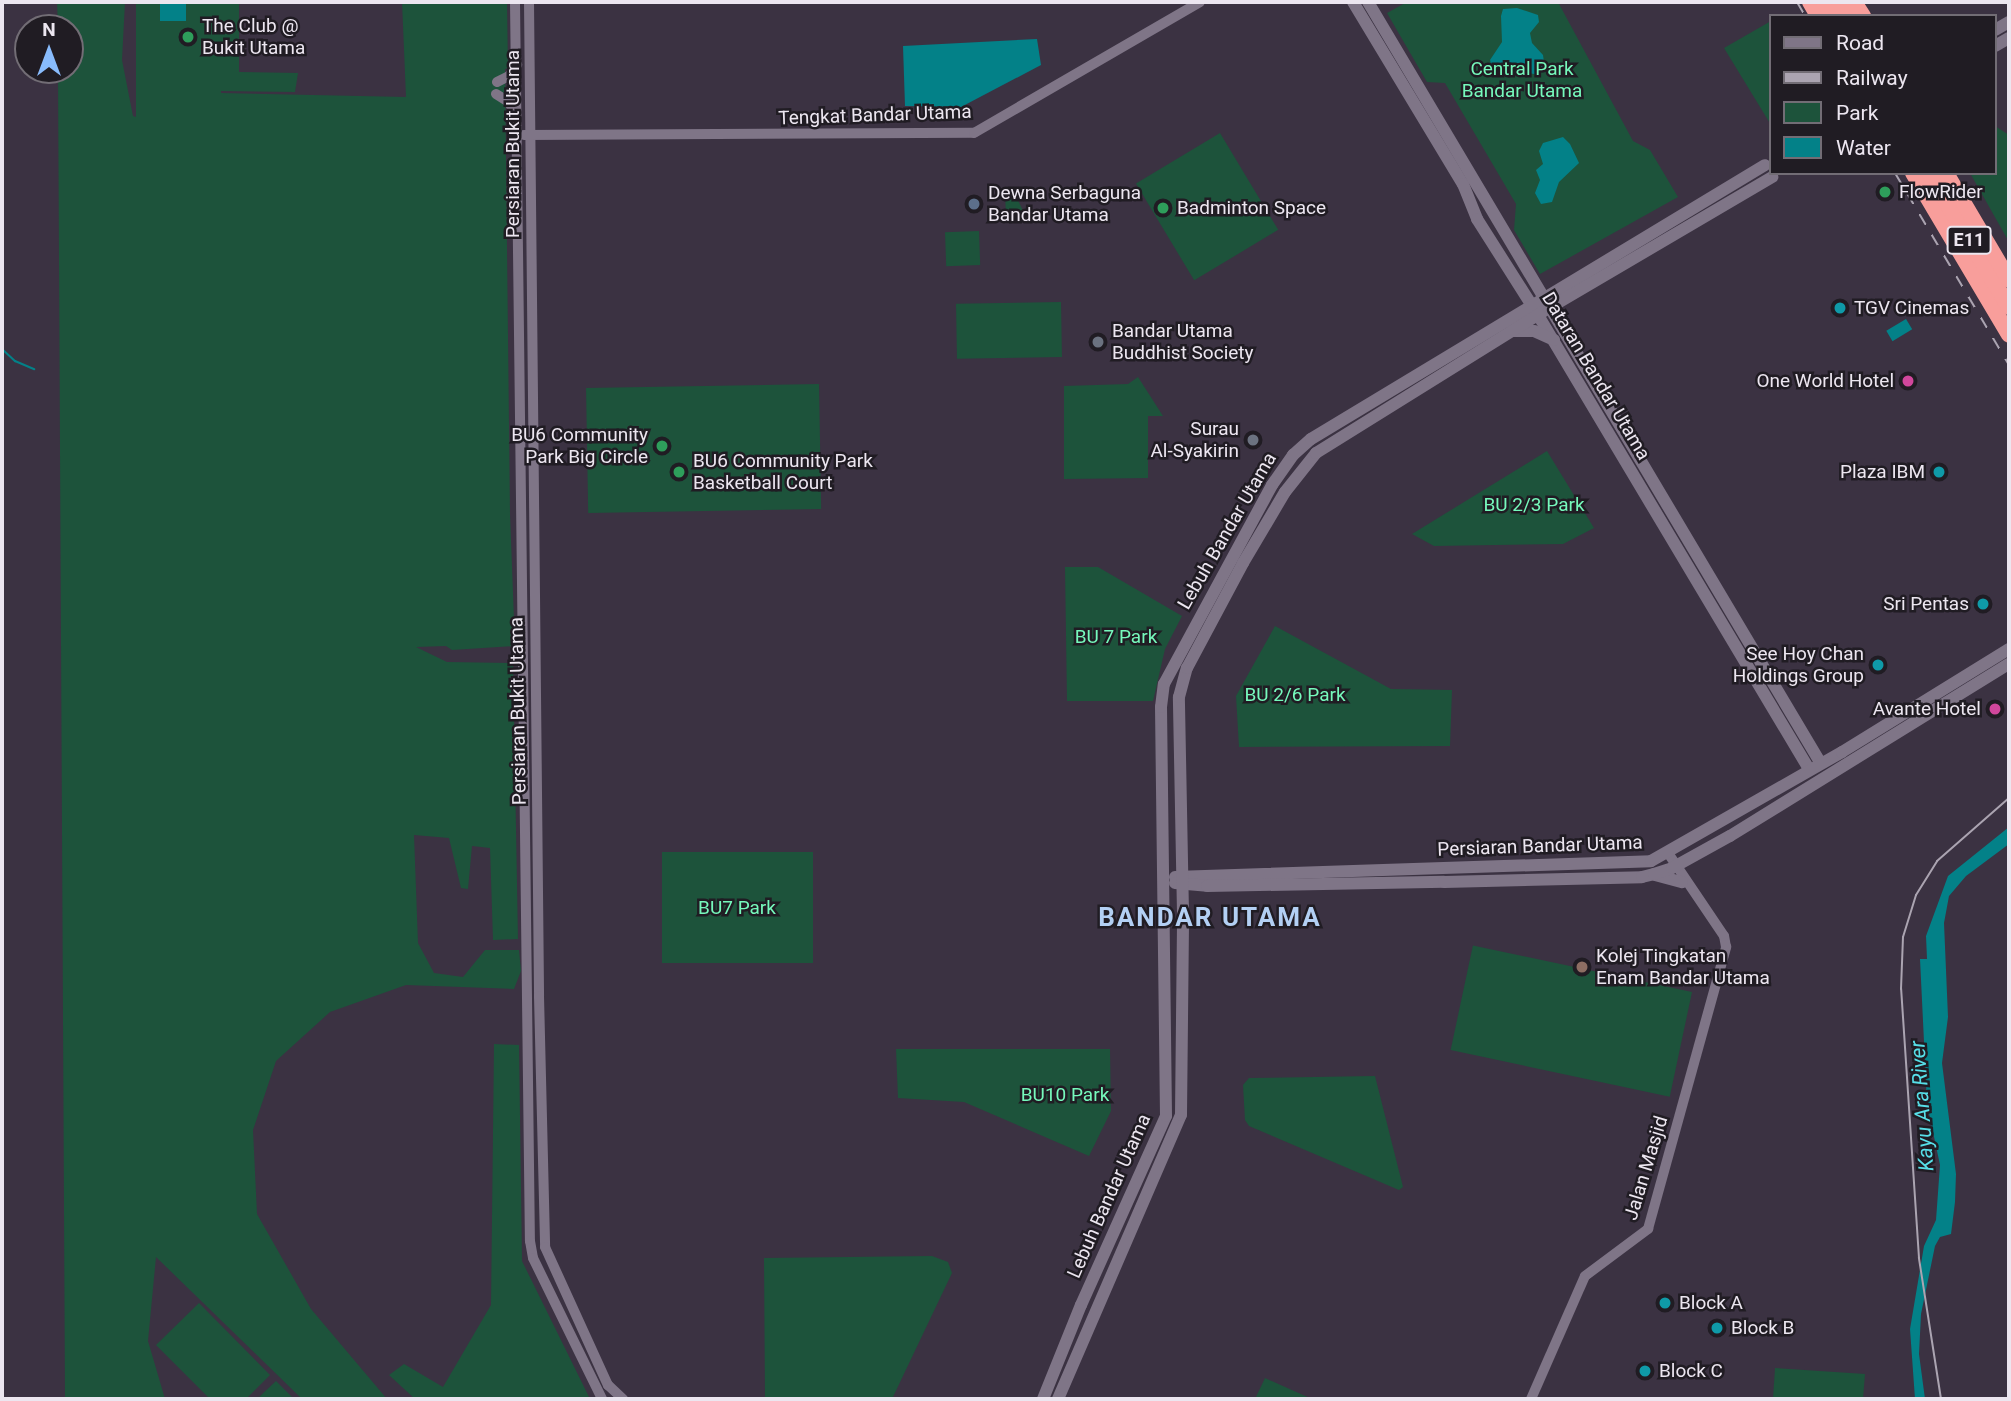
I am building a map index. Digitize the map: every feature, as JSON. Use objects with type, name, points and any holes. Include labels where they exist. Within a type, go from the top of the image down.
[{"type":"highway","name":"E11","points":[[1947,175],[2009,280]]},
{"type":"highway","points":[[1959,175],[2009,263]]},
{"type":"highway","name":"E11","points":[[1919,176],[2009,307]]},
{"type":"highway","points":[[1919,176],[2009,335]]},
{"type":"main road","points":[[1345,2],[1477,219]]},
{"type":"main road","name":"Dataran Bandar Utama","points":[[1353,2],[1463,184],[1477,219],[1519,285],[1561,328],[1807,740],[1816,767]]},
{"type":"main road","name":"Dataran Bandar Utama","points":[[1368,2],[1531,275],[1553,340],[1800,754],[1816,767]]},
{"type":"main road","name":"Lebuh Bandar Utama","points":[[1058,1399],[1181,1115],[1183,913],[1179,881],[1182,852],[1178,704],[1182,680],[1218,606],[1285,492],[1311,457],[1511,331],[1541,306],[1765,165]]},
{"type":"main road","name":"Lebuh Bandar Utama","points":[[1571,288],[1772,177]]},
{"type":"main road","points":[[1531,275],[1546,284],[1571,288],[1561,328]]},
{"type":"main road","points":[[1513,316],[1519,300],[1519,285]]},
{"type":"main road","name":"Lebuh Bandar Utama","points":[[1043,1399],[1081,1305],[1166,1116],[1165,862],[1161,710],[1162,694],[1169,672],[1272,485],[1293,455],[1311,439],[1513,316],[1541,306]]},
{"type":"main road","points":[[1511,331],[1534,331],[1553,340]]},
{"type":"main road","points":[[1706,572],[1703,578],[1782,712],[1783,726]]},
{"type":"main road","name":"Persiaran Bandar Utama","points":[[1205,881],[1641,864],[1666,855],[1842,752],[2009,649]]},
{"type":"main road","name":"Persiaran Bandar Utama","points":[[1179,881],[1632,878],[1654,874],[1695,856],[1763,816],[2009,664]]},
{"type":"main road","points":[[1161,710],[1172,705],[1182,680]]},
{"type":"main road","points":[[1807,740],[1823,750],[1842,752]]},
{"type":"main road","points":[[1763,816],[1769,807],[1814,779],[1816,767],[1832,769],[1875,748]]},
{"type":"main road","points":[[1794,779],[1800,754]]},
{"type":"main road","points":[[1182,852],[1191,868],[1205,881],[1183,913]]},
{"type":"main road","points":[[1654,874],[1684,881],[1695,856]]},
{"type":"main road","points":[[1165,862],[1179,881],[1165,907]]},
{"type":"street","name":"Persiaran Bukit Utama","points":[[515,2],[530,1241],[533,1258],[602,1399]]},
{"type":"street","name":"Persiaran Bukit Utama","points":[[529,2],[539,996],[545,1247],[608,1385],[623,1399]]},
{"type":"street","name":"Tengkat Bandar Utama","points":[[517,135],[974,133],[1199,2]]},
{"type":"street","points":[[497,82],[509,76],[517,65]]},
{"type":"street","points":[[496,94],[509,102],[517,119]]},
{"type":"street","name":"Jalan Masjid","points":[[1531,1399],[1585,1276],[1648,1229],[1723,953],[1720,937],[1666,855]]},
{"type":"green space","points":[[57,2],[125,2],[122,60],[133,116],[136,117],[136,2],[239,2],[239,72],[298,73],[295,92],[221,93],[406,97],[402,2],[507,2],[508,68],[505,69],[510,514],[515,646],[452,650],[446,646],[416,647],[447,662],[513,663],[518,939],[493,940],[490,848],[472,846],[468,889],[461,888],[449,838],[414,835],[418,943],[434,973],[463,977],[485,950],[519,950],[521,971],[514,989],[406,985],[330,1012],[276,1061],[253,1130],[257,1214],[311,1309],[387,1399],[302,1399],[156,1257],[148,1341],[165,1399],[65,1399],[58,84],[84,84],[84,14],[57,14]]},
{"type":"green space","name":"Central Park Bandar Utama","points":[[1407,2],[1558,2],[1633,141],[1650,150],[1678,197],[1540,274],[1514,230],[1516,204],[1445,83],[1427,82],[1387,13]]},
{"type":"green space","points":[[1770,22],[1770,123],[1724,48]]},
{"type":"green space","points":[[1997,127],[2009,135],[2009,242],[1971,175],[1997,175]]},
{"type":"green space","points":[[1220,133],[1278,230],[1194,280],[1136,183]]},
{"type":"green space","points":[[1005,193],[1015,194],[1025,215],[1006,216]]},
{"type":"green space","points":[[979,231],[980,265],[946,266],[945,232]]},
{"type":"green space","points":[[1061,302],[1062,357],[957,359],[956,304]]},
{"type":"green space","points":[[1138,377],[1163,416],[1148,416],[1148,478],[1064,479],[1064,386],[1128,384]]},
{"type":"green space","points":[[819,384],[821,509],[588,513],[586,388]]},
{"type":"green space","name":"BU 2/3 Park","points":[[1547,451],[1594,528],[1563,544],[1434,546],[1412,534]]},
{"type":"green space","name":"BU 7 Park","points":[[1065,567],[1098,567],[1182,616],[1165,649],[1153,701],[1067,701]]},
{"type":"green space","name":"BU 2/6 Park","points":[[1275,626],[1391,689],[1452,690],[1450,746],[1239,747],[1236,696]]},
{"type":"green space","name":"BU7 Park","points":[[662,852],[813,852],[813,963],[662,963]]},
{"type":"green space","points":[[1473,945],[1692,992],[1670,1097],[1451,1050]]},
{"type":"green space","points":[[494,1044],[519,1045],[522,1261],[590,1399],[415,1399],[389,1375],[404,1364],[443,1387],[491,1305]]},
{"type":"green space","name":"BU10 Park","points":[[896,1049],[1110,1049],[1111,1111],[1089,1156],[964,1102],[898,1098]]},
{"type":"green space","points":[[1375,1076],[1403,1187],[1399,1190],[1249,1126],[1245,1120],[1243,1085],[1249,1078]]},
{"type":"green space","points":[[932,1256],[948,1262],[952,1273],[892,1399],[765,1399],[764,1258]]},
{"type":"green space","points":[[199,1303],[270,1375],[246,1399],[210,1399],[156,1345]]},
{"type":"green space","points":[[1775,1368],[1865,1374],[1863,1399],[1773,1399]]},
{"type":"green space","points":[[1265,1378],[1312,1399],[1255,1399]]},
{"type":"green space","points":[[276,1381],[294,1399],[257,1399]]},
{"type":"water","points":[[160,2],[186,2],[186,21],[160,21]]},
{"type":"water","points":[[1517,8],[1538,15],[1539,22],[1530,33],[1532,43],[1543,55],[1545,69],[1538,75],[1513,69],[1492,68],[1490,60],[1502,42],[1503,9]]},
{"type":"water","points":[[1037,39],[1041,65],[961,107],[905,106],[903,46]]},
{"type":"water","points":[[1563,137],[1570,144],[1579,163],[1559,182],[1552,202],[1541,204],[1535,193],[1540,180],[1536,170],[1543,164],[1539,151],[1543,143]]},
{"type":"water","points":[[1906,319],[1912,329],[1892,341],[1886,331]]},
{"type":"water","points":[[2009,827],[2009,844],[1966,876],[1949,896],[1944,923],[1948,1017],[1942,1063],[1956,1174],[1955,1202],[1951,1234],[1940,1237],[1935,1246],[1921,1314],[1919,1354],[1925,1399],[1915,1399],[1910,1329],[1924,1246],[1936,1220],[1940,1165],[1927,1104],[1920,959],[1927,959],[1926,936],[1948,876]]},
{"type":"waterway","points":[[2,349],[15,361],[34,369]]},
{"type":"tram line","points":[[1941,1399],[1919,1258],[1901,989],[1903,937],[1916,895],[1937,861],[2009,798]]},
{"type":"railway","points":[[1797,2],[1804,14]]},
{"type":"railway","points":[[1896,175],[2009,365]]},
{"type":"place","name":"The Club @ Bukit Utama","points":[[188,37]]},
{"type":"place","name":"FlowRider","points":[[1885,192]]},
{"type":"place","name":"Dewna Serbaguna Bandar Utama","points":[[974,204]]},
{"type":"place","name":"Badminton Space","points":[[1163,208]]},
{"type":"place","name":"TGV Cinemas","points":[[1840,308]]},
{"type":"place","name":"Bandar Utama Buddhist Society","points":[[1098,342]]},
{"type":"place","name":"One World Hotel","points":[[1908,381]]},
{"type":"place","name":"Surau Al-Syakirin","points":[[1253,440]]},
{"type":"place","name":"BU6 Community Park Big Circle","points":[[662,446]]},
{"type":"place","name":"BU6 Community Park Basketball Court","points":[[679,472]]},
{"type":"place","name":"Plaza IBM","points":[[1939,472]]},
{"type":"place","name":"Sri Pentas","points":[[1983,604]]},
{"type":"place","name":"See Hoy Chan Holdings Group","points":[[1878,665]]},
{"type":"place","name":"Avante Hotel","points":[[1995,709]]},
{"type":"place","name":"Kolej Tingkatan Enam Bandar Utama","points":[[1582,967]]},
{"type":"place","name":"Block A","points":[[1665,1303]]},
{"type":"place","name":"Block B","points":[[1717,1328]]},
{"type":"place","name":"Block C","points":[[1645,1371]]},
{"type":"district","name":"BANDAR UTAMA","points":[[1210,918]]},
{"type":"water label","name":"Kayu Ara River","points":[[1922,1106]]}]
